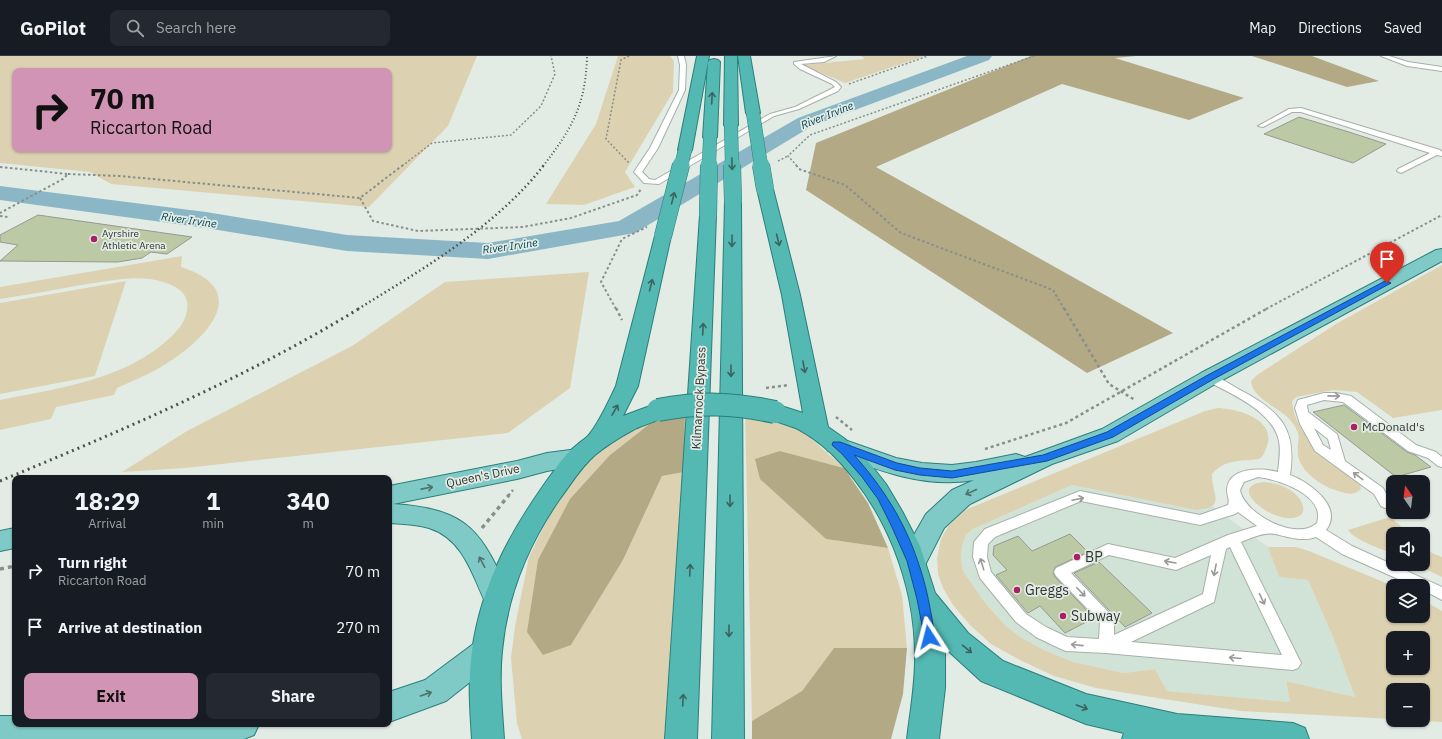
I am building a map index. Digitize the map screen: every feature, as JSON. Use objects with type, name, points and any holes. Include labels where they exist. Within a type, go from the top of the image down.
[{"type":"highway","points":[[488,739],[485,684],[487,651],[497,598],[517,546],[533,516],[587,450],[620,402],[626,386],[664,236],[684,150],[703,56]]},
{"type":"highway","name":"Kilmarnock Bypass","points":[[681,739],[715,56]]},
{"type":"highway","points":[[728,739],[733,202],[731,56]]},
{"type":"highway","points":[[744,56],[765,189],[791,295],[807,383],[835,430],[846,452],[882,497],[913,561],[923,599],[929,637],[930,680],[923,739]]},
{"type":"highway","points":[[587,450],[628,422],[658,410],[685,405],[721,403],[756,407],[835,430]]},
{"type":"highway","points":[[923,599],[958,642],[992,671],[1086,709],[1177,730],[1293,739]]},
{"type":"highway","points":[[1138,739],[1177,730]]},
{"type":"main road","points":[[913,561],[935,521],[961,497],[1044,458],[1110,435],[1209,378],[1442,254]]},
{"type":"main road","points":[[835,430],[895,466],[920,472],[952,474],[1044,458]]},
{"type":"main road","name":"Queen's Drive","points":[[392,494],[532,466],[587,450]]},
{"type":"main road","points":[[392,513],[430,517],[460,533],[474,548],[485,568],[497,598]]},
{"type":"main road","points":[[0,541],[12,539]]},
{"type":"main road","points":[[392,706],[435,691],[487,651]]},
{"type":"main road","points":[[0,732],[152,727]]},
{"type":"lane","points":[[681,56],[683,65],[682,90],[654,148],[638,172],[647,181],[656,182],[772,115],[797,108],[836,90],[837,88],[834,83],[802,68],[796,63],[824,60],[833,56]]},
{"type":"lane","points":[[1384,56],[1406,64],[1442,69]]},
{"type":"lane","points":[[1261,126],[1291,110],[1301,110],[1439,153]]},
{"type":"lane","points":[[1401,172],[1439,153]]},
{"type":"lane","points":[[1209,378],[1261,408],[1276,419],[1286,440],[1284,478]]},
{"type":"lane","points":[[1385,503],[1379,491],[1319,448],[1306,424],[1301,408],[1302,403],[1332,395],[1347,399],[1412,448],[1432,455],[1442,463]]},
{"type":"lane","points":[[1303,414],[1333,437],[1340,464]]},
{"type":"lane","points":[[1106,646],[1107,620],[1061,572],[1108,549],[1176,564],[1220,546],[1233,539],[1258,529],[1273,529],[1297,534],[1308,534],[1316,531],[1324,525],[1326,516],[1322,505],[1306,490],[1284,478],[1258,473],[1243,476],[1234,484],[1236,500],[1234,508],[1230,511],[1200,520],[1080,496],[990,533],[981,542],[980,557],[985,574],[1020,618],[1041,632],[1066,644],[1106,646],[1293,664],[1233,539]]},
{"type":"lane","points":[[1236,500],[1250,516],[1273,529]]},
{"type":"lane","points":[[1316,531],[1347,550],[1432,588],[1442,594]]},
{"type":"lane","points":[[1106,646],[1209,598],[1220,546]]},
{"type":"path","points":[[0,167],[68,174],[120,176],[360,198],[432,142],[510,135],[541,106],[555,74],[551,56]]},
{"type":"path","points":[[629,56],[621,60],[606,139],[638,172]]},
{"type":"path","points":[[837,88],[928,56]]},
{"type":"path","points":[[1034,56],[810,135],[788,156],[798,169],[845,185],[901,232],[1053,290],[1109,384],[1152,410]]},
{"type":"path","points":[[0,213],[63,179],[68,174]]},
{"type":"path","points":[[360,198],[373,221],[418,230],[447,231],[491,229],[523,227],[571,218],[636,195],[647,181]]},
{"type":"path","points":[[979,451],[1066,423],[1123,392],[1279,302],[1442,215]]},
{"type":"path","points":[[0,216],[8,217]]},
{"type":"path","points":[[762,389],[807,383]]},
{"type":"path","points":[[470,544],[532,466]]},
{"type":"path","points":[[0,569],[12,567]]},
{"type":"shaded area","points":[[0,56],[477,56],[448,126],[369,207],[111,184],[90,172],[0,163]]},
{"type":"shaded area","points":[[618,56],[670,56],[674,61],[673,92],[625,172],[635,187],[584,205],[546,204],[596,124]]},
{"type":"shaded area","points":[[861,56],[925,56],[845,83],[803,65],[865,59]]},
{"type":"shaded area","points":[[1031,56],[1136,56],[1115,58],[1244,98],[1189,120],[1062,84],[876,167],[1173,333],[1087,373],[806,190],[816,143]]},
{"type":"shaded area","points":[[1252,56],[1312,56],[1379,81],[1347,87]]},
{"type":"shaded area","points":[[182,256],[181,267],[204,277],[216,289],[219,303],[215,317],[192,345],[161,367],[117,388],[114,395],[56,407],[51,419],[0,430],[0,400],[91,380],[134,363],[154,351],[172,336],[186,317],[187,302],[182,292],[173,286],[161,281],[142,278],[81,285],[0,299],[0,287]]},
{"type":"shaded area","points":[[1442,265],[1442,410],[1393,418],[1357,392],[1333,390],[1296,397],[1292,401],[1295,415],[1300,427],[1308,438],[1327,457],[1360,483],[1361,489],[1356,493],[1347,494],[1326,486],[1303,468],[1298,456],[1299,438],[1291,421],[1256,393],[1251,381],[1257,375],[1336,324]]},
{"type":"shaded area","points":[[589,272],[570,388],[508,433],[185,468],[122,472],[187,431],[352,346],[445,282]]},
{"type":"shaded area","points":[[126,281],[95,376],[0,394],[0,303]]},
{"type":"shaded area","points":[[1218,408],[1245,413],[1261,422],[1266,429],[1268,437],[1265,452],[1259,459],[1228,463],[1217,469],[1212,474],[1216,498],[1215,503],[1212,506],[1206,509],[1196,510],[1072,485],[973,529],[966,535],[962,546],[961,559],[963,571],[986,604],[1005,625],[1020,637],[1044,650],[1073,662],[1124,673],[1155,669],[1167,691],[1290,702],[1286,681],[1355,697],[1333,637],[1308,580],[1279,577],[1268,547],[1296,547],[1309,551],[1386,583],[1386,623],[1430,623],[1430,604],[1442,611],[1442,722],[1430,721],[1430,683],[1386,683],[1386,719],[1241,711],[1096,688],[1054,676],[991,644],[970,625],[953,605],[943,588],[938,574],[937,558],[941,539],[949,525],[965,510],[1205,411]]},
{"type":"shaded area","points":[[745,413],[767,417],[805,433],[844,468],[780,451],[826,539],[888,548],[902,595],[907,648],[834,648],[802,691],[752,721]]},
{"type":"shaded area","points":[[685,414],[684,472],[662,476],[623,560],[571,645],[543,655],[527,632],[538,560],[570,499],[610,455],[652,422]]},
{"type":"shaded area","points":[[652,422],[610,455],[571,645],[623,560],[662,476],[684,472],[665,739],[522,739],[517,724],[511,658],[515,626],[529,557],[559,495],[597,453],[628,433]]},
{"type":"shaded area","points":[[780,451],[844,468],[868,503],[888,548],[826,539],[760,479],[755,459]]},
{"type":"shaded area","points":[[1264,482],[1281,486],[1295,494],[1300,499],[1302,504],[1302,513],[1294,518],[1286,518],[1269,513],[1261,507],[1250,495],[1249,489],[1254,485]]},
{"type":"shaded area","points":[[1072,485],[1196,510],[1204,510],[1212,506],[1268,547],[1279,577],[1308,580],[1333,637],[1355,697],[1286,681],[1290,702],[1167,691],[1155,669],[1124,673],[1094,667],[1073,662],[1044,650],[1020,637],[1005,625],[986,604],[963,571],[961,559],[962,546],[966,535],[973,529]]},
{"type":"shaded area","points":[[1386,518],[1392,519],[1402,527],[1386,527],[1386,551],[1362,541],[1351,534],[1348,530]]},
{"type":"shaded area","points":[[1430,551],[1442,557],[1442,577],[1429,571]]},
{"type":"shaded area","points":[[834,648],[907,648],[903,694],[891,739],[752,739],[752,721],[802,691]]},
{"type":"building","points":[[1299,117],[1386,144],[1353,163],[1264,134]]},
{"type":"building","name":"Ayrshire Athletic Arena","points":[[38,215],[192,237],[167,254],[151,252],[142,258],[118,262],[0,261],[18,245],[0,242],[0,235]]},
{"type":"building","name":"McDonald's","points":[[1344,405],[1407,452],[1415,455],[1431,467],[1403,475],[1393,475],[1313,412]]},
{"type":"building","points":[[1070,534],[1088,552],[1055,567],[1053,573],[1055,577],[1094,618],[1065,633],[1040,606],[1028,613],[996,575],[1007,570],[993,555],[994,546],[1018,536],[1032,551]]},
{"type":"building","points":[[1099,562],[1152,613],[1125,627],[1074,573]]},
{"type":"waterway","name":"River Irvine","points":[[0,193],[206,220],[347,243],[488,251],[626,228],[805,122],[983,56]]},
{"type":"railway","points":[[543,166],[562,140],[576,115],[584,88],[587,56]]},
{"type":"railway","points":[[358,309],[433,262],[482,227],[504,208],[544,165]]},
{"type":"railway","points":[[14,475],[183,402],[273,357],[360,308]]},
{"type":"railway","points":[[0,481],[12,476]]},
{"type":"place","name":"Ayrshire Athletic Arena","points":[[94,239]]},
{"type":"place","name":"McDonald's","points":[[1354,427]]},
{"type":"place","name":"BP","points":[[1077,557]]},
{"type":"place","name":"Greggs","points":[[1017,590]]},
{"type":"place","name":"Subway","points":[[1063,616]]},
{"type":"route","points":[[929,637],[923,599],[913,561],[896,525],[882,497],[865,474],[846,452],[836,445],[875,460],[920,472],[952,474],[1044,458],[1110,435],[1209,378],[1387,283]]}]
